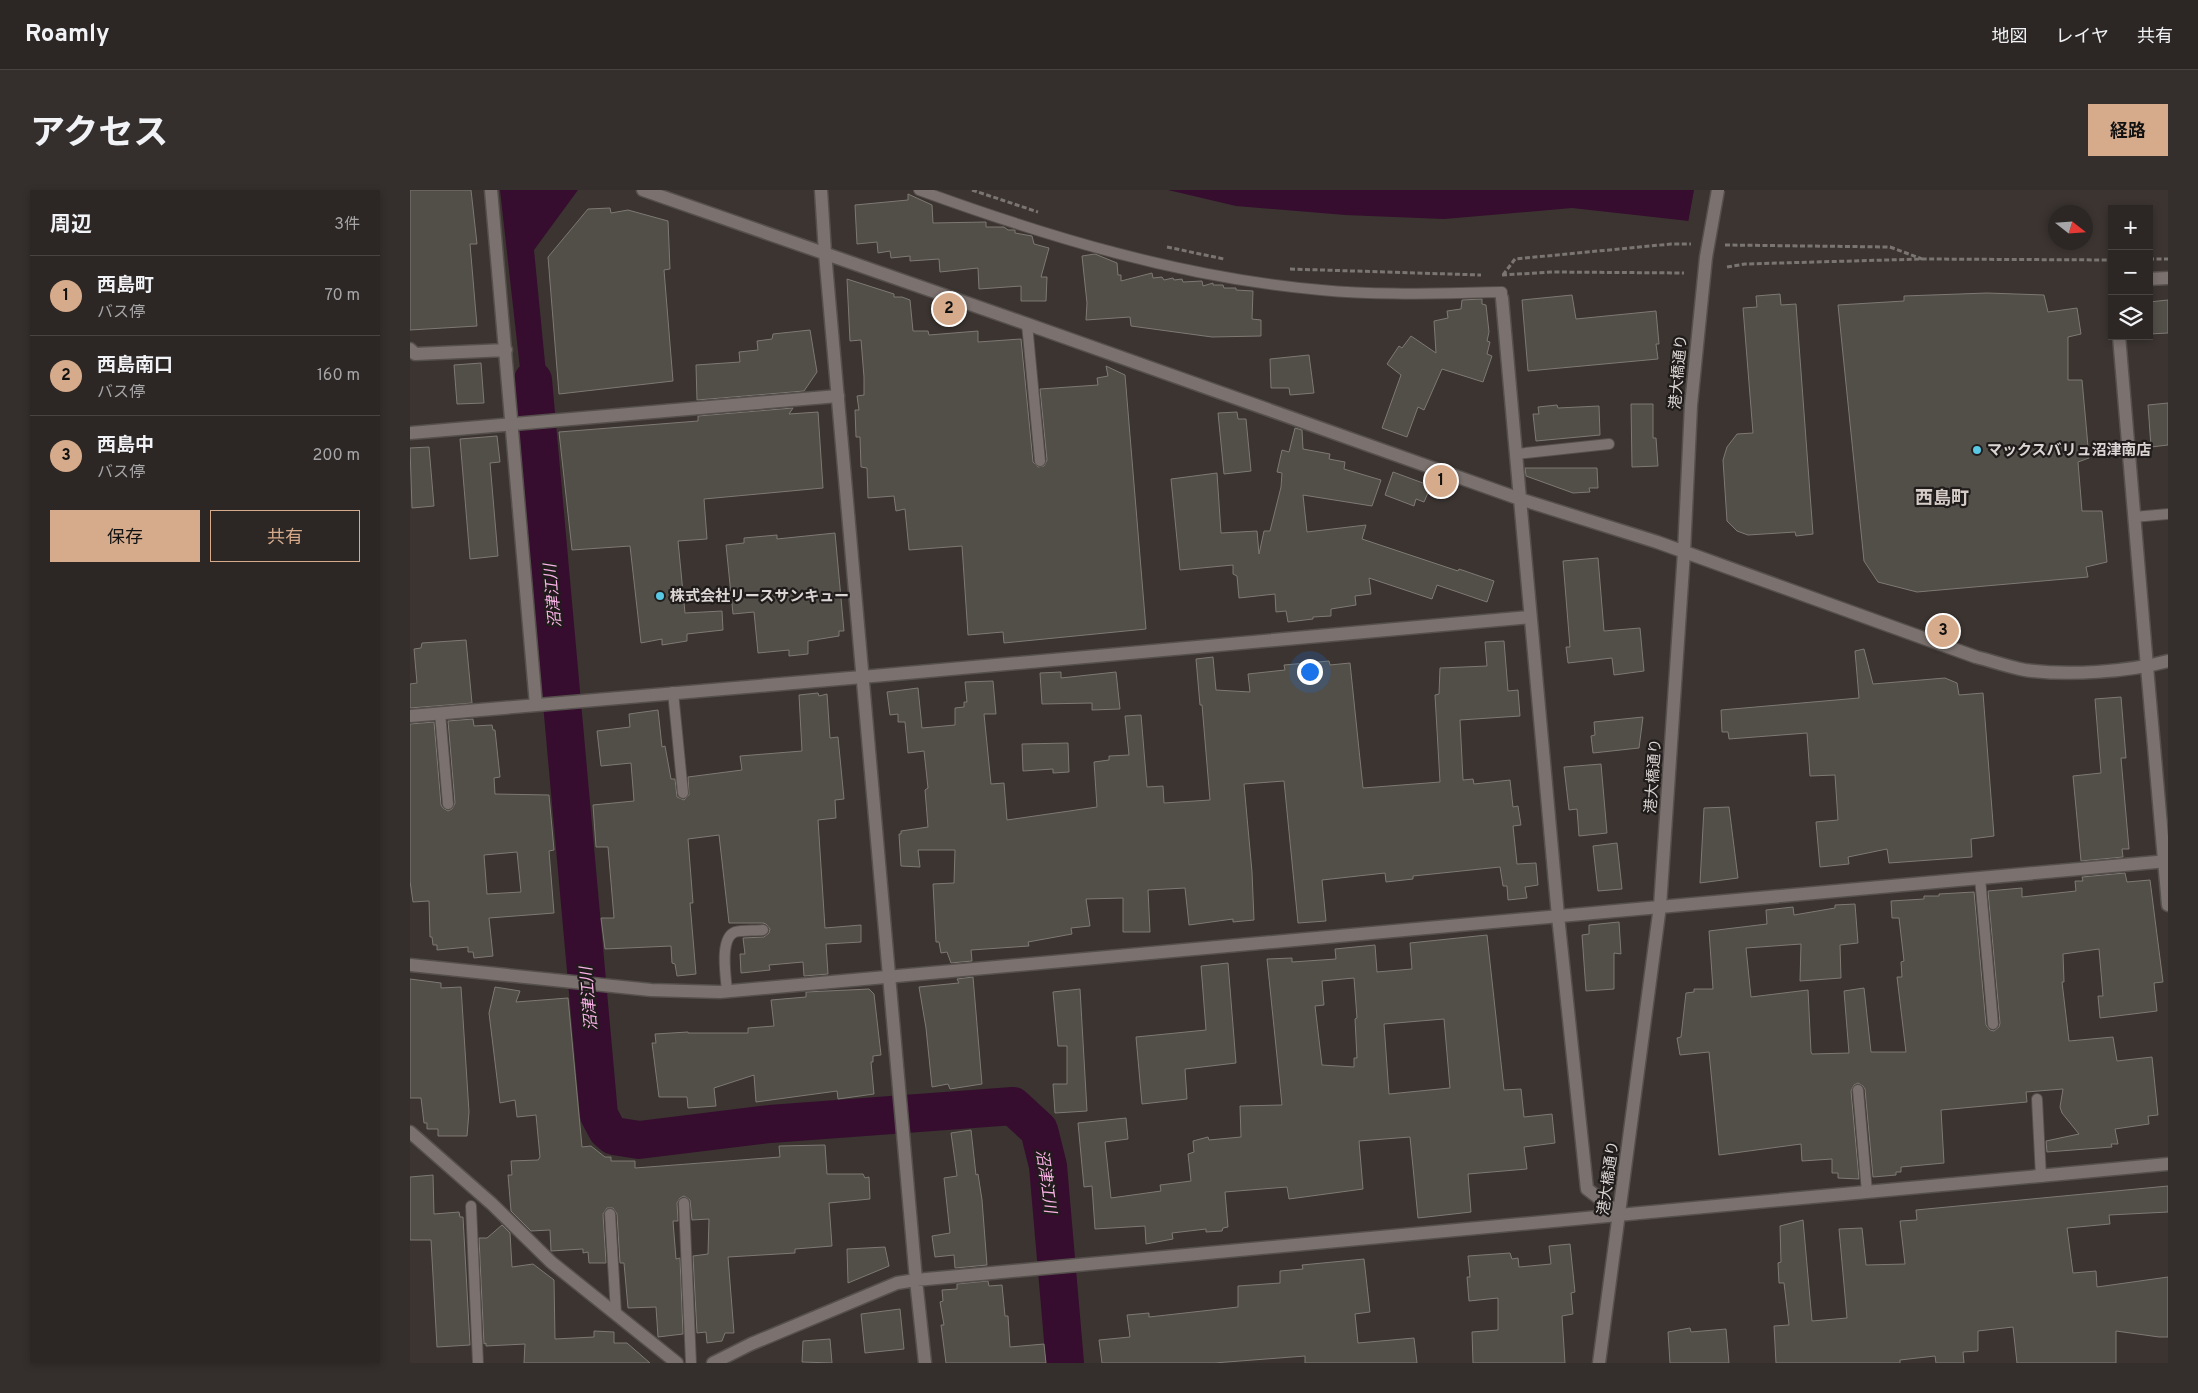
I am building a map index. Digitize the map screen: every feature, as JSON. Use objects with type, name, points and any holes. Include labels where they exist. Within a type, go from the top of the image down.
[{"type":"street","points":[[491,190],[513,424],[536,704]]},
{"type":"street","points":[[643,190],[1520,499],[1684,552],[1976,657],[2026,670],[2078,672],[2147,667],[2168,661]]},
{"type":"street","points":[[821,190],[862,677],[925,1363]]},
{"type":"street","name":"港大橋通り","points":[[1598,1363],[1620,1214],[1660,906],[1684,552],[1691,405],[1706,257],[1718,190]]},
{"type":"street","points":[[2153,279],[2168,278]]},
{"type":"street","points":[[1502,298],[1558,916],[1587,1189],[1620,1214]]},
{"type":"street","points":[[2119,340],[2147,667],[2166,861],[2168,905]]},
{"type":"street","points":[[410,349],[415,354],[506,350]]},
{"type":"street","points":[[410,433],[838,396]]},
{"type":"street","points":[[410,716],[1530,617]]},
{"type":"street","points":[[410,965],[652,990],[727,991],[2166,861]]},
{"type":"street","points":[[410,1132],[492,1204],[551,1262],[677,1363]]},
{"type":"street","points":[[713,1363],[751,1344],[897,1282],[2168,1164]]},
{"type":"lane","points":[[919,190],[1052,235],[1148,262],[1201,274],[1253,283],[1322,291],[1502,292],[1502,298]]},
{"type":"lane","points":[[1027,324],[1040,461]]},
{"type":"lane","points":[[1516,454],[1609,444]]},
{"type":"lane","points":[[2134,517],[2168,514]]},
{"type":"lane","points":[[673,692],[683,793]]},
{"type":"lane","points":[[440,714],[448,804]]},
{"type":"lane","points":[[1980,878],[1993,1024]]},
{"type":"lane","points":[[727,991],[724,966],[726,944],[729,936],[735,932],[762,930]]},
{"type":"lane","points":[[1858,1090],[1867,1192]]},
{"type":"lane","points":[[2036,1100],[2041,1176]]},
{"type":"lane","points":[[684,1203],[691,1363]]},
{"type":"lane","points":[[471,1206],[478,1363]]},
{"type":"lane","points":[[610,1214],[616,1313]]},
{"type":"path","points":[[972,190],[1039,212]]},
{"type":"path","points":[[1158,245],[1227,260]]},
{"type":"path","points":[[1727,267],[1745,264],[1922,259],[2108,260]]},
{"type":"path","points":[[2153,259],[2168,259]]},
{"type":"path","points":[[1281,268],[1335,272],[1485,275]]},
{"type":"path","points":[[1494,275],[1553,272],[1684,272]]},
{"type":"shaded area","points":[[500,190],[578,190],[534,250],[550,414],[548,429],[527,431]]},
{"type":"shaded area","points":[[1168,190],[1720,190],[1689,221],[1572,208],[1444,219],[1345,215],[1236,206]]},
{"type":"pier","points":[[1694,190],[1723,190],[1688,223]]},
{"type":"building","points":[[410,190],[471,190],[477,244],[470,244],[477,326],[410,330]]},
{"type":"building","points":[[908,194],[932,205],[933,223],[986,222],[986,227],[1004,227],[1008,230],[1015,230],[1015,233],[1032,236],[1034,244],[1049,248],[1041,277],[1047,277],[1046,301],[1021,301],[1021,286],[979,289],[978,268],[940,272],[939,259],[910,261],[910,256],[891,258],[890,251],[878,253],[877,242],[857,244],[855,205],[908,200]]},
{"type":"building","points":[[610,208],[611,213],[628,210],[668,221],[670,269],[664,270],[673,381],[559,394],[548,257],[588,209]]},
{"type":"building","points":[[1095,254],[1117,263],[1118,275],[1121,275],[1121,281],[1152,273],[1153,278],[1162,277],[1164,280],[1173,278],[1174,280],[1182,279],[1183,282],[1202,281],[1203,286],[1213,283],[1213,285],[1223,285],[1224,288],[1253,291],[1252,319],[1261,320],[1261,336],[1212,337],[1131,326],[1130,317],[1086,320],[1087,303],[1082,256]]},
{"type":"building","points":[[847,279],[894,294],[894,297],[910,300],[913,331],[928,331],[929,335],[978,331],[978,342],[1021,339],[1033,462],[1038,467],[1044,466],[1047,460],[1040,389],[1098,385],[1097,378],[1108,376],[1106,366],[1125,375],[1146,629],[1004,643],[1003,632],[968,635],[962,546],[909,550],[905,509],[896,511],[894,496],[868,498],[867,468],[861,467],[860,437],[856,437],[855,410],[859,410],[857,396],[864,395],[861,340],[850,341]]},
{"type":"building","points":[[1987,293],[2044,295],[2048,312],[2077,308],[2081,334],[2068,337],[2068,380],[2082,380],[2089,458],[2078,462],[2082,511],[2102,511],[2107,562],[2086,567],[2088,577],[1917,592],[1878,582],[1864,561],[1838,305],[1904,301],[1904,296]]},
{"type":"building","points":[[1780,294],[1781,305],[1796,304],[1813,534],[1796,536],[1795,532],[1748,535],[1737,531],[1727,521],[1723,460],[1727,447],[1737,434],[1753,433],[1743,308],[1757,307],[1756,296]]},
{"type":"building","points":[[1572,295],[1576,319],[1656,311],[1659,344],[1656,344],[1658,359],[1528,371],[1522,300]]},
{"type":"building","points":[[1482,299],[1482,304],[1486,305],[1489,332],[1487,341],[1490,342],[1487,354],[1492,356],[1483,382],[1442,369],[1424,410],[1418,407],[1407,437],[1382,428],[1401,375],[1387,364],[1399,346],[1402,348],[1411,336],[1436,353],[1434,321],[1448,318],[1447,311],[1461,309],[1462,300]]},
{"type":"building","points":[[2168,300],[2168,333],[2153,334],[2153,302]]},
{"type":"building","points":[[810,330],[817,372],[804,391],[697,400],[696,365],[740,362],[739,352],[758,350],[757,341],[772,339],[773,334]]},
{"type":"building","points":[[1309,355],[1314,393],[1290,395],[1289,388],[1271,388],[1270,359]]},
{"type":"building","points":[[481,363],[484,403],[457,404],[454,365]]},
{"type":"building","points":[[2168,403],[2168,445],[2151,447],[2148,405]]},
{"type":"building","points":[[1631,404],[1653,404],[1653,438],[1656,438],[1658,466],[1632,467]]},
{"type":"building","points":[[1557,405],[1558,408],[1599,406],[1600,435],[1536,441],[1533,414],[1539,414],[1538,407]]},
{"type":"building","points":[[793,408],[789,414],[818,412],[823,488],[704,499],[707,539],[678,541],[685,613],[722,611],[723,630],[687,634],[687,641],[662,645],[662,639],[641,643],[630,546],[572,550],[559,432],[698,421],[698,416]]},
{"type":"building","points":[[1237,412],[1238,419],[1246,419],[1251,471],[1224,474],[1218,413]]},
{"type":"building","points":[[1295,428],[1302,430],[1303,449],[1330,454],[1329,459],[1345,462],[1344,469],[1381,480],[1372,506],[1303,495],[1307,532],[1366,525],[1362,539],[1494,581],[1487,602],[1437,585],[1432,599],[1369,578],[1371,594],[1355,596],[1356,605],[1331,609],[1331,616],[1288,622],[1286,611],[1276,612],[1275,594],[1239,598],[1237,576],[1233,574],[1233,565],[1180,570],[1171,479],[1217,473],[1221,533],[1257,531],[1259,554],[1264,531],[1270,531],[1281,487],[1282,473],[1277,472],[1282,450],[1289,452]]},
{"type":"building","points":[[497,436],[500,462],[490,463],[498,556],[470,559],[460,439]]},
{"type":"building","points":[[429,447],[434,506],[412,508],[410,448]]},
{"type":"building","points":[[1525,468],[1597,468],[1598,488],[1589,488],[1590,492],[1573,493],[1526,476]]},
{"type":"building","points":[[1393,472],[1431,486],[1424,502],[1416,499],[1414,506],[1385,495]]},
{"type":"building","points":[[835,533],[844,631],[839,631],[839,636],[808,641],[808,654],[789,656],[789,650],[758,653],[754,612],[733,614],[726,545],[744,543],[744,538],[777,535],[777,539]]},
{"type":"building","points":[[1598,558],[1604,631],[1640,628],[1644,671],[1614,675],[1612,658],[1568,663],[1566,647],[1570,647],[1563,561]]},
{"type":"building","points":[[466,640],[472,703],[410,708],[410,684],[417,683],[414,649],[421,648],[422,643]]},
{"type":"building","points":[[1504,641],[1508,691],[1518,690],[1520,716],[1460,720],[1463,780],[1473,779],[1474,784],[1510,780],[1513,807],[1518,806],[1521,825],[1513,826],[1517,864],[1536,863],[1538,885],[1525,887],[1527,898],[1508,900],[1507,886],[1503,886],[1500,867],[1413,876],[1413,879],[1386,882],[1385,873],[1322,880],[1326,921],[1298,923],[1284,781],[1244,784],[1252,872],[1254,920],[1233,922],[1233,919],[1189,925],[1185,888],[1148,890],[1150,932],[1123,932],[1123,898],[1086,899],[1090,926],[1071,928],[1072,934],[1028,942],[1029,946],[971,950],[972,961],[951,963],[947,952],[941,953],[939,942],[936,942],[933,884],[954,883],[955,850],[918,850],[920,867],[901,866],[899,834],[901,834],[901,831],[928,827],[925,790],[928,788],[924,751],[908,753],[905,722],[898,722],[898,714],[890,715],[887,692],[918,688],[922,728],[955,725],[955,708],[964,707],[964,702],[967,702],[965,682],[993,681],[996,714],[984,714],[991,784],[1004,783],[1007,820],[1097,807],[1094,762],[1109,760],[1109,756],[1129,755],[1125,716],[1141,715],[1147,787],[1163,786],[1164,803],[1210,800],[1196,659],[1213,657],[1216,690],[1250,692],[1248,674],[1285,670],[1284,665],[1329,661],[1330,665],[1350,663],[1363,788],[1440,782],[1435,695],[1439,694],[1440,668],[1487,666],[1485,642]]},
{"type":"building","points":[[1864,649],[1873,684],[1945,678],[1957,683],[1959,695],[1983,693],[1994,836],[1971,839],[1972,857],[1889,863],[1887,849],[1848,857],[1849,864],[1820,867],[1816,822],[1838,820],[1835,775],[1810,776],[1807,733],[1729,739],[1728,732],[1722,732],[1721,710],[1859,698],[1855,651]]},
{"type":"building","points":[[1061,672],[1061,678],[1116,672],[1120,709],[1092,710],[1092,703],[1042,704],[1040,673]]},
{"type":"building","points":[[818,693],[819,696],[827,694],[830,738],[838,737],[844,799],[835,800],[836,818],[818,820],[825,928],[861,925],[861,942],[826,944],[828,974],[804,976],[803,962],[769,965],[770,970],[741,973],[740,954],[745,954],[743,938],[764,937],[769,933],[770,929],[763,923],[729,923],[719,835],[688,839],[693,903],[690,903],[696,974],[677,976],[675,964],[672,963],[671,946],[605,949],[601,918],[614,918],[608,847],[596,847],[593,805],[634,801],[631,763],[601,766],[597,731],[630,727],[629,714],[658,710],[662,747],[665,746],[671,779],[675,779],[677,797],[684,800],[689,795],[688,777],[742,770],[740,756],[802,751],[799,695]]},
{"type":"building","points":[[2121,697],[2126,758],[2121,758],[2129,849],[2122,849],[2123,857],[2081,861],[2073,776],[2101,773],[2095,699]]},
{"type":"building","points":[[1643,717],[1639,748],[1593,753],[1591,736],[1595,735],[1594,722]]},
{"type":"building","points":[[473,719],[474,726],[492,725],[493,730],[495,730],[500,777],[494,778],[495,794],[549,795],[554,850],[549,851],[554,913],[489,918],[493,956],[474,958],[473,952],[468,952],[468,947],[437,950],[437,945],[433,945],[432,937],[430,937],[429,901],[413,902],[410,881],[410,724],[434,722],[441,805],[448,811],[452,809],[455,803],[448,721]],"holes":[[[517,852],[521,892],[487,894],[484,855]]]},
{"type":"building","points":[[1068,743],[1069,772],[1053,773],[1053,769],[1023,771],[1022,744]]},
{"type":"building","points":[[1601,764],[1607,833],[1579,836],[1577,809],[1569,810],[1564,767]]},
{"type":"building","points":[[1729,807],[1738,878],[1700,883],[1704,808]]},
{"type":"building","points":[[1617,843],[1622,889],[1598,891],[1593,846]]},
{"type":"building","points":[[2125,873],[2127,882],[2150,880],[2163,982],[2154,983],[2157,1011],[2100,1018],[2098,996],[2103,996],[2099,949],[2063,954],[2064,982],[2062,982],[2069,1041],[2113,1037],[2117,1061],[2152,1057],[2158,1115],[2148,1116],[2149,1124],[2115,1129],[2118,1144],[2111,1144],[2112,1147],[2047,1152],[2046,1141],[2079,1134],[2062,1113],[2060,1107],[2063,1089],[2026,1092],[2027,1102],[1941,1110],[1944,1163],[1901,1167],[1901,1172],[1896,1172],[1896,1175],[1873,1177],[1865,1089],[1858,1083],[1854,1085],[1851,1091],[1859,1179],[1838,1178],[1838,1173],[1832,1173],[1832,1159],[1802,1161],[1801,1144],[1719,1155],[1709,1052],[1680,1055],[1677,1038],[1681,1037],[1686,993],[1694,992],[1694,989],[1713,989],[1709,931],[1767,924],[1766,910],[1793,907],[1794,915],[1835,908],[1835,905],[1855,904],[1858,943],[1840,945],[1841,978],[1800,981],[1801,944],[1746,948],[1751,997],[1808,990],[1812,1054],[1849,1053],[1844,991],[1864,988],[1871,1052],[1906,1052],[1897,977],[1902,977],[1901,962],[1904,961],[1899,918],[1892,918],[1891,901],[1924,899],[1924,896],[1939,896],[1939,894],[1974,892],[1986,1025],[1990,1030],[1994,1031],[1999,1027],[2000,1023],[1988,891],[2022,888],[2022,897],[2076,891],[2075,881],[2083,881],[2082,877]]},
{"type":"building","points":[[1619,922],[1621,954],[1614,953],[1614,989],[1586,991],[1582,935],[1589,934],[1589,925]]},
{"type":"building","points":[[1487,935],[1504,1090],[1521,1089],[1524,1117],[1552,1114],[1555,1143],[1524,1147],[1527,1169],[1468,1174],[1471,1212],[1418,1218],[1410,1137],[1359,1141],[1363,1189],[1289,1199],[1287,1187],[1225,1192],[1228,1227],[1223,1228],[1222,1231],[1206,1232],[1206,1229],[1172,1233],[1173,1239],[1146,1244],[1145,1226],[1095,1229],[1092,1186],[1084,1187],[1078,1123],[1126,1118],[1128,1139],[1105,1142],[1111,1198],[1161,1191],[1160,1185],[1191,1181],[1188,1154],[1194,1152],[1193,1141],[1208,1137],[1209,1140],[1241,1137],[1240,1106],[1282,1105],[1267,959],[1292,958],[1292,962],[1336,959],[1335,949],[1375,945],[1377,972],[1412,969],[1410,943]],"holes":[[[1354,978],[1357,1018],[1355,1019],[1357,1058],[1354,1058],[1354,1067],[1322,1065],[1315,1006],[1324,1005],[1322,981]],[[1444,1019],[1450,1088],[1389,1094],[1384,1024]]]},
{"type":"building","points":[[1228,963],[1236,1063],[1185,1069],[1187,1099],[1142,1104],[1136,1037],[1206,1030],[1201,966]]},
{"type":"building","points":[[973,977],[982,1084],[950,1089],[948,1084],[932,1087],[926,1028],[919,987],[959,983],[957,979]]},
{"type":"building","points":[[410,979],[441,983],[441,988],[461,987],[469,1112],[467,1136],[438,1136],[438,1129],[427,1129],[427,1123],[424,1123],[421,1098],[410,1098]]},
{"type":"building","points":[[495,987],[520,991],[516,1002],[568,998],[582,1147],[591,1146],[605,1157],[611,1157],[611,1161],[635,1161],[635,1168],[780,1157],[779,1146],[825,1145],[827,1174],[863,1174],[865,1178],[869,1177],[870,1199],[829,1203],[832,1246],[795,1249],[795,1253],[728,1257],[734,1333],[725,1333],[722,1341],[707,1343],[706,1332],[697,1333],[693,1256],[708,1254],[709,1219],[692,1220],[690,1200],[684,1196],[680,1198],[677,1203],[678,1221],[673,1221],[676,1259],[680,1258],[683,1334],[658,1337],[656,1307],[628,1308],[624,1263],[620,1263],[617,1214],[613,1208],[607,1208],[603,1214],[606,1263],[589,1263],[588,1252],[583,1253],[583,1249],[551,1251],[550,1230],[531,1231],[511,1211],[508,1175],[512,1175],[511,1161],[538,1160],[540,1157],[536,1115],[517,1117],[515,1100],[500,1103],[489,1013]]},
{"type":"building","points":[[869,989],[874,994],[881,1055],[873,1056],[873,1062],[871,1062],[874,1094],[838,1099],[837,1091],[756,1102],[754,1075],[714,1088],[716,1106],[688,1108],[687,1097],[659,1097],[652,1043],[656,1043],[655,1034],[688,1032],[748,1033],[748,1028],[774,1026],[771,1000],[806,997],[806,992]]},
{"type":"building","points":[[1080,989],[1087,1111],[1055,1113],[1053,1084],[1067,1084],[1067,1046],[1058,1046],[1053,992]]},
{"type":"building","points":[[971,1130],[976,1175],[978,1174],[982,1200],[987,1265],[955,1268],[954,1255],[935,1257],[932,1236],[950,1233],[944,1178],[957,1176],[951,1133]]},
{"type":"building","points":[[433,1175],[434,1214],[459,1212],[460,1217],[463,1217],[470,1345],[437,1347],[431,1240],[410,1240],[410,1177]]},
{"type":"building","points":[[2168,1186],[2168,1212],[2109,1215],[2110,1224],[2067,1228],[2073,1273],[2096,1271],[2097,1287],[2168,1277],[2168,1337],[2116,1331],[2116,1363],[2017,1363],[2013,1327],[1978,1331],[1978,1351],[1963,1352],[1964,1363],[1936,1363],[1935,1356],[1900,1360],[1900,1363],[1776,1363],[1774,1326],[1789,1325],[1784,1283],[1779,1283],[1778,1263],[1781,1262],[1780,1226],[1803,1220],[1812,1321],[1847,1318],[1839,1229],[1862,1228],[1866,1265],[1905,1264],[1900,1221],[1917,1220],[1916,1210]]},
{"type":"building","points":[[502,1225],[510,1233],[512,1267],[533,1264],[554,1280],[555,1339],[594,1337],[594,1331],[614,1332],[614,1343],[627,1343],[650,1363],[524,1363],[525,1344],[486,1346],[486,1343],[484,1344],[479,1238],[487,1238]]},
{"type":"building","points":[[1570,1244],[1575,1292],[1571,1293],[1573,1314],[1562,1316],[1565,1363],[1473,1363],[1472,1332],[1498,1330],[1498,1298],[1469,1301],[1467,1277],[1470,1277],[1468,1256],[1510,1253],[1512,1259],[1518,1258],[1519,1267],[1551,1264],[1549,1246]]},
{"type":"building","points":[[885,1247],[889,1266],[848,1283],[847,1249]]},
{"type":"building","points":[[1364,1259],[1370,1312],[1355,1314],[1358,1343],[1414,1338],[1417,1363],[1305,1363],[1305,1356],[1214,1363],[1102,1363],[1099,1340],[1130,1337],[1127,1315],[1149,1313],[1149,1317],[1238,1307],[1238,1286],[1280,1283],[1280,1271],[1303,1269],[1302,1265]]},
{"type":"building","points":[[988,1281],[989,1286],[1002,1285],[1005,1316],[1008,1316],[1010,1347],[1044,1344],[1046,1363],[946,1363],[941,1325],[944,1325],[940,1302],[943,1301],[942,1290],[957,1289],[957,1284]]},
{"type":"building","points":[[900,1309],[904,1349],[865,1353],[861,1314]]},
{"type":"building","points":[[1690,1328],[1691,1332],[1726,1329],[1729,1363],[1670,1363],[1668,1332]]},
{"type":"building","points":[[830,1339],[832,1363],[802,1362],[803,1341]]},
{"type":"waterway","name":"沼津江川","points":[[533,380],[599,1115],[607,1130],[614,1136],[639,1140],[770,1124],[1013,1106],[1039,1130],[1048,1166],[1065,1363]]},
{"type":"place","name":"西島南口","points":[[949,309]]},
{"type":"place","name":"マックスバリュ沼津南店","points":[[1977,450]]},
{"type":"place","name":"西島町","points":[[1441,481]]},
{"type":"place","name":"株式会社リースサンキュー","points":[[660,596]]},
{"type":"place","name":"西島中","points":[[1943,631]]},
{"type":"district","name":"西島町","points":[[1942,498]]}]
